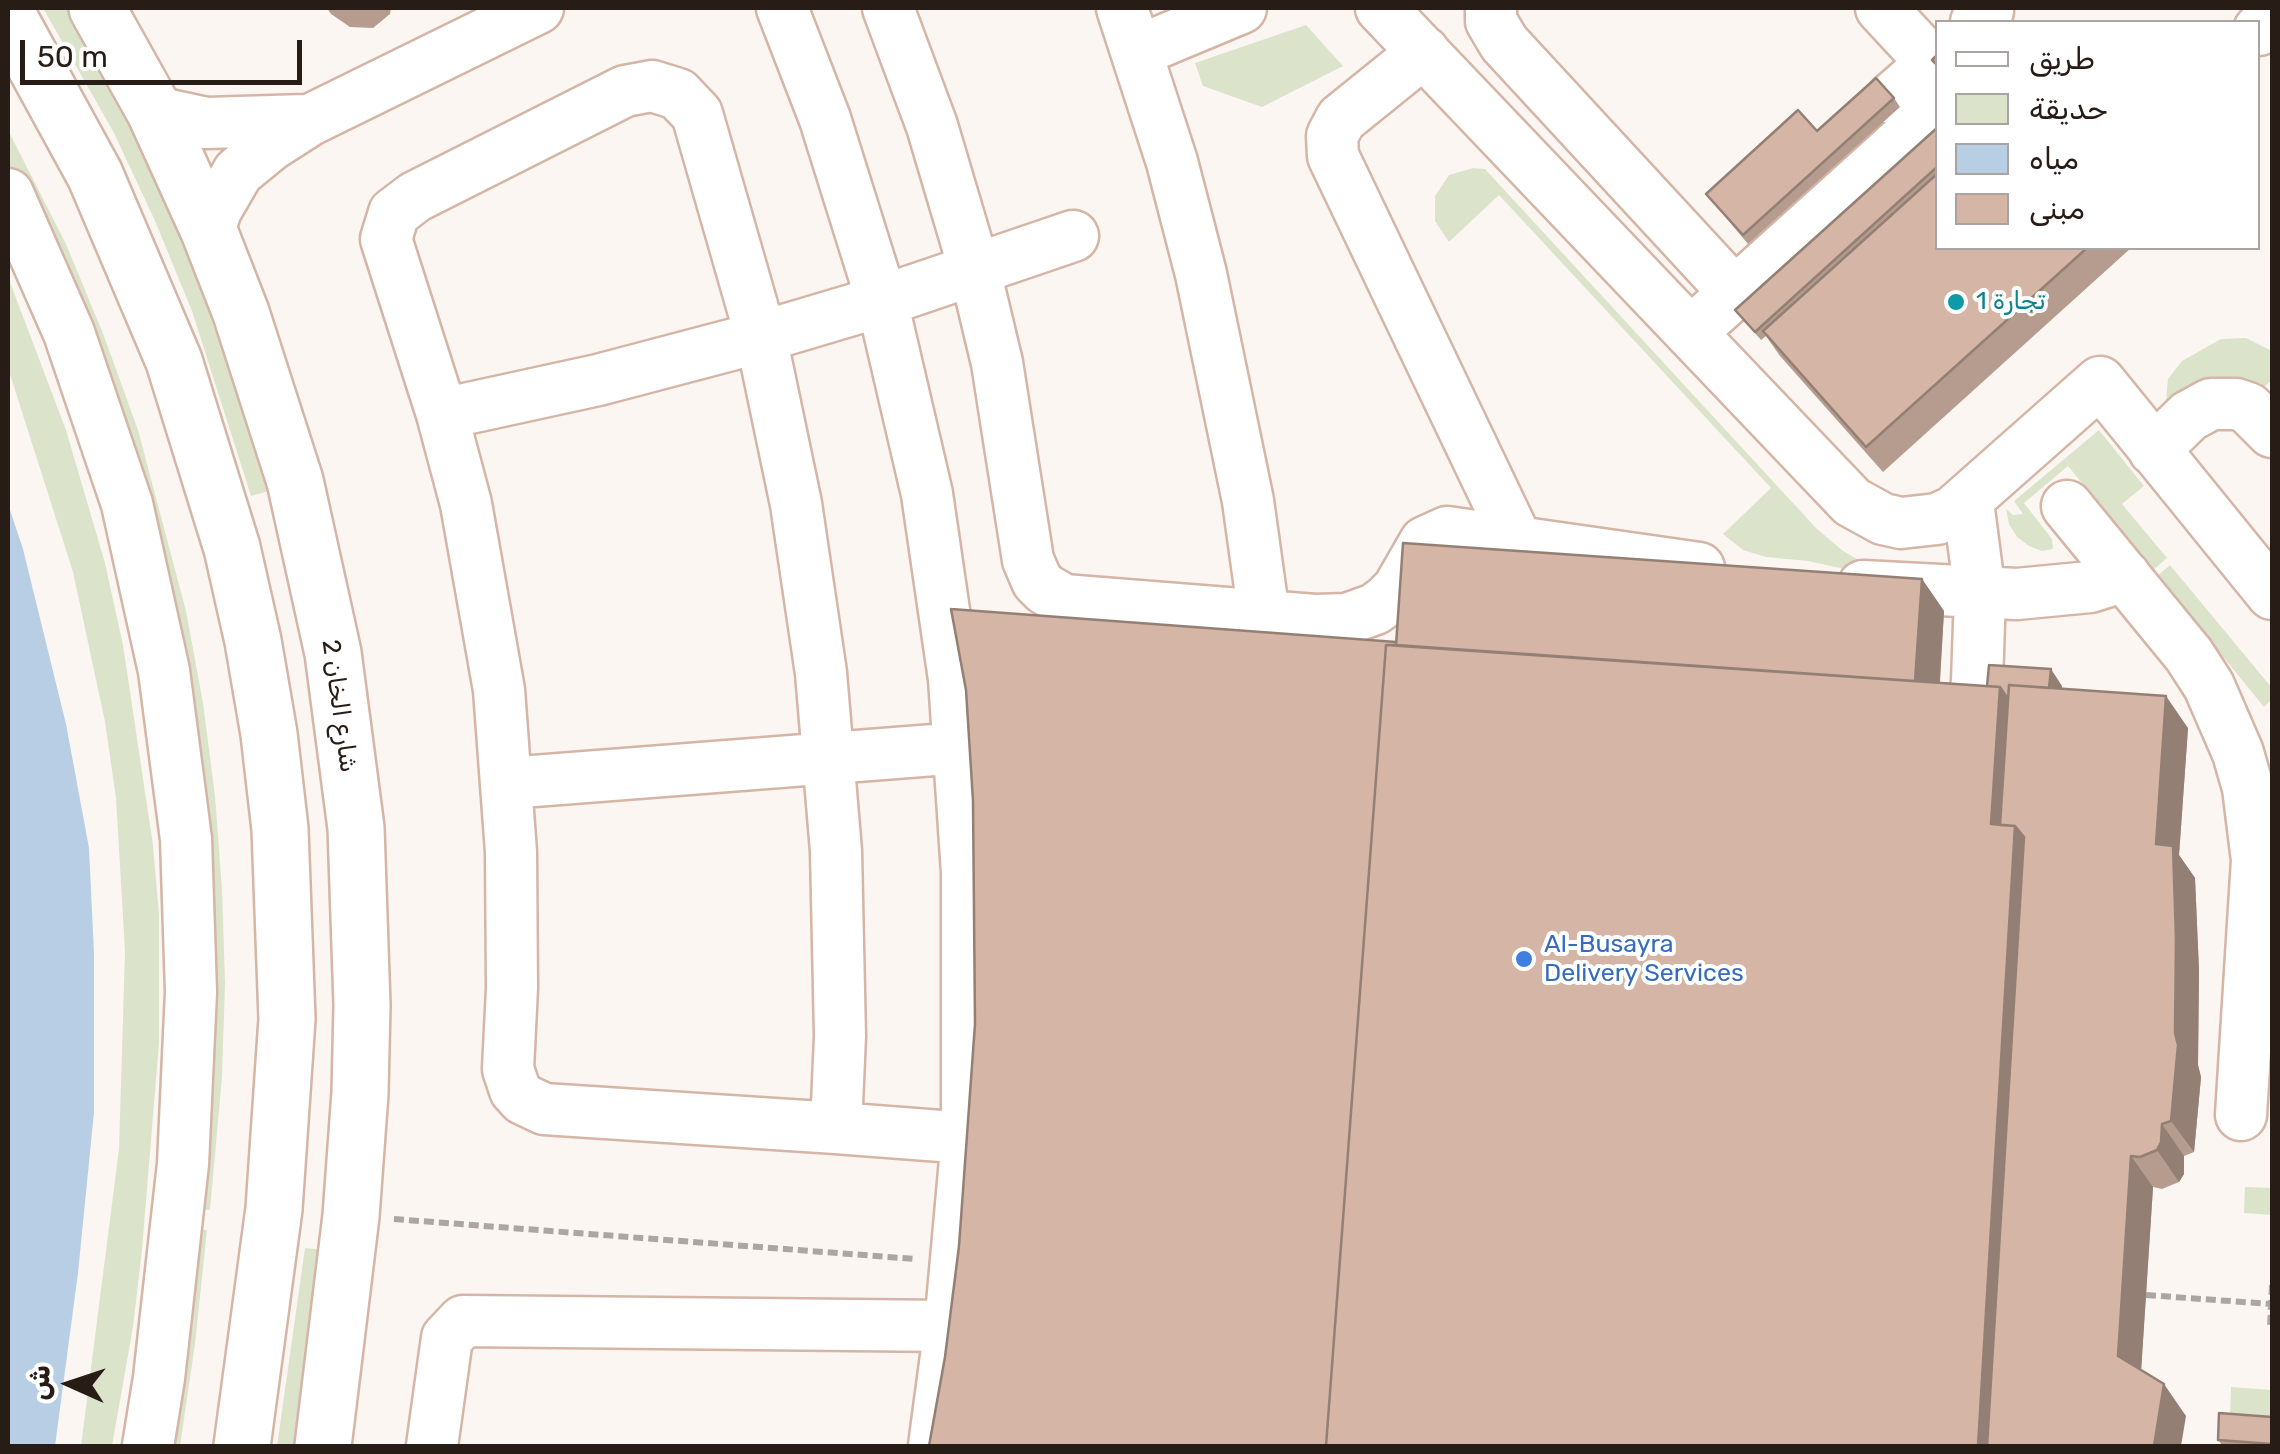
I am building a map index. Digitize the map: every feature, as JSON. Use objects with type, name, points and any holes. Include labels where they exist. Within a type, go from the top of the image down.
[{"type":"main road","name":"شارع الخان 2","points":[[96,8],[155,112],[241,313],[295,481],[333,653],[357,846],[362,934],[360,1094],[351,1216],[322,1446]]},
{"type":"main road","points":[[8,16],[48,85],[116,220],[174,361],[232,548],[269,734],[280,829],[287,1020],[263,1308],[242,1446]]},
{"type":"main road","points":[[280,829],[311,902],[320,941],[324,1061],[337,1082],[360,1094]]},
{"type":"street","points":[[209,231],[238,172],[253,157],[310,120],[538,8]]},
{"type":"street","points":[[782,8],[826,119],[882,301],[927,494],[942,586],[960,748],[969,957],[967,1138],[950,1326],[934,1446]]},
{"type":"street","points":[[888,8],[932,126],[975,271],[1003,400],[1028,560],[1036,580],[1064,600],[1332,621],[1375,609],[1398,589],[1417,552],[1435,535],[1458,532],[1748,574]]},
{"type":"street","points":[[1240,8],[1130,29],[1172,162],[1227,387],[1264,616]]},
{"type":"street","points":[[1381,8],[1840,490],[1868,512],[1884,520],[1919,522],[1937,519],[1968,502],[2100,382],[2272,594]]},
{"type":"street","points":[[1490,8],[1492,22],[1504,42],[1728,264]]},
{"type":"street","points":[[1678,319],[1728,264],[1925,82],[1881,8]]},
{"type":"street","points":[[1424,52],[1341,119],[1332,136],[1333,156],[1517,541]]},
{"type":"street","points":[[836,1128],[839,944],[830,759],[799,521],[761,337],[697,114],[678,94],[652,86],[638,87],[415,196],[394,213],[386,239],[442,414],[466,504],[499,690],[508,784],[513,920],[508,1069],[515,1090],[523,1099],[544,1109],[967,1138]]},
{"type":"street","points":[[155,112],[206,124],[310,120]]},
{"type":"street","points":[[8,194],[69,332],[127,504],[160,652],[186,839],[191,992],[182,1164],[148,1446]]},
{"type":"street","points":[[442,414],[598,380],[761,337],[975,271],[1073,236]]},
{"type":"street","points":[[2154,450],[2189,416],[2211,404],[2248,408],[2272,432]]},
{"type":"street","points":[[1968,502],[1980,594],[1977,682],[1970,726]]},
{"type":"street","points":[[2067,506],[2190,655],[2226,719],[2248,788],[2256,860],[2241,1115]]},
{"type":"street","points":[[1825,582],[1980,594],[2054,593],[2125,576]]},
{"type":"street","points":[[508,784],[960,748]]},
{"type":"street","points":[[432,1446],[447,1338],[463,1321],[950,1326]]},
{"type":"path","points":[[351,1216],[956,1262]]},
{"type":"path","points":[[2272,1284],[2272,1328]]},
{"type":"path","points":[[2146,1296],[2271,1304]]},
{"type":"green space","points":[[43,8],[67,8],[133,125],[212,303],[272,490],[251,496],[192,311],[155,221],[114,133]]},
{"type":"green space","points":[[1306,25],[1343,66],[1262,107],[1203,86],[1195,63]]},
{"type":"green space","points":[[8,130],[66,244],[104,336],[138,430],[186,611],[203,703],[222,889],[222,1077],[210,1210],[187,1209],[188,788],[8,175]]},
{"type":"green space","points":[[1485,169],[1816,528],[1843,551],[1873,568],[1849,570],[1766,557],[1743,550],[1723,534],[1771,488],[1499,195],[1449,242],[1435,221],[1435,196],[1449,175]]},
{"type":"green space","points":[[8,277],[66,430],[105,563],[123,645],[153,845],[159,915],[159,1043],[142,1250],[112,1446],[81,1446],[119,1149],[125,952],[116,798],[105,722],[73,572],[8,368]]},
{"type":"green space","points":[[2246,338],[2272,351],[2272,380],[2260,391],[2170,410],[2166,401],[2168,379],[2182,361],[2221,339]]},
{"type":"green space","points":[[2099,430],[2144,486],[2122,504],[2167,558],[2153,570],[2068,466],[2024,503],[2052,539],[2053,549],[2042,551],[2029,546],[2009,524],[2006,509],[2013,515],[2023,514],[2014,501]]},
{"type":"green space","points":[[2170,565],[2272,688],[2272,699],[2264,707],[2157,576]]},
{"type":"green space","points":[[2245,1187],[2272,1188],[2272,1215],[2244,1213]]},
{"type":"green space","points":[[185,1229],[207,1230],[195,1344],[180,1446],[158,1446]]},
{"type":"green space","points":[[305,1248],[326,1250],[299,1446],[277,1446]]},
{"type":"green space","points":[[2231,1387],[2272,1390],[2272,1417],[2230,1415]]},
{"type":"water","points":[[8,504],[23,549],[66,724],[89,848],[94,953],[94,1112],[55,1446],[8,1446]]},
{"type":"building","points":[[1876,78],[1894,98],[1743,235],[1706,194],[1798,110],[1817,131]]},
{"type":"building","points":[[1935,130],[1935,169],[1755,332],[1735,310]]},
{"type":"building","name":"تجارة 1","points":[[1935,176],[1935,250],[2085,250],[1866,447],[1763,331]]},
{"type":"building","points":[[1403,543],[1922,579],[1915,681],[1396,645]]},
{"type":"building","points":[[951,609],[1396,642],[1386,645],[1326,1446],[929,1446],[959,1246],[975,1024],[973,801],[966,690]]},
{"type":"building","points":[[1386,645],[2000,687],[1991,824],[2015,826],[1978,1446],[1326,1446]]},
{"type":"building","points":[[1989,665],[2051,669],[2049,688],[2009,685],[2008,699],[2000,687],[1987,686]]},
{"type":"building","points":[[2009,685],[2166,696],[2156,844],[2173,846],[2178,1045],[2171,1121],[2162,1124],[2157,1150],[2131,1156],[2118,1356],[2164,1384],[2154,1446],[1987,1446],[2024,837],[2015,826],[2000,825]]},
{"type":"building","points":[[2219,1413],[2272,1417],[2272,1444],[2218,1440]]},
{"type":"place","name":"تجارة 1","points":[[1956,302]]},
{"type":"place","name":"Al-Busayra Delivery Services","points":[[1524,959]]}]
